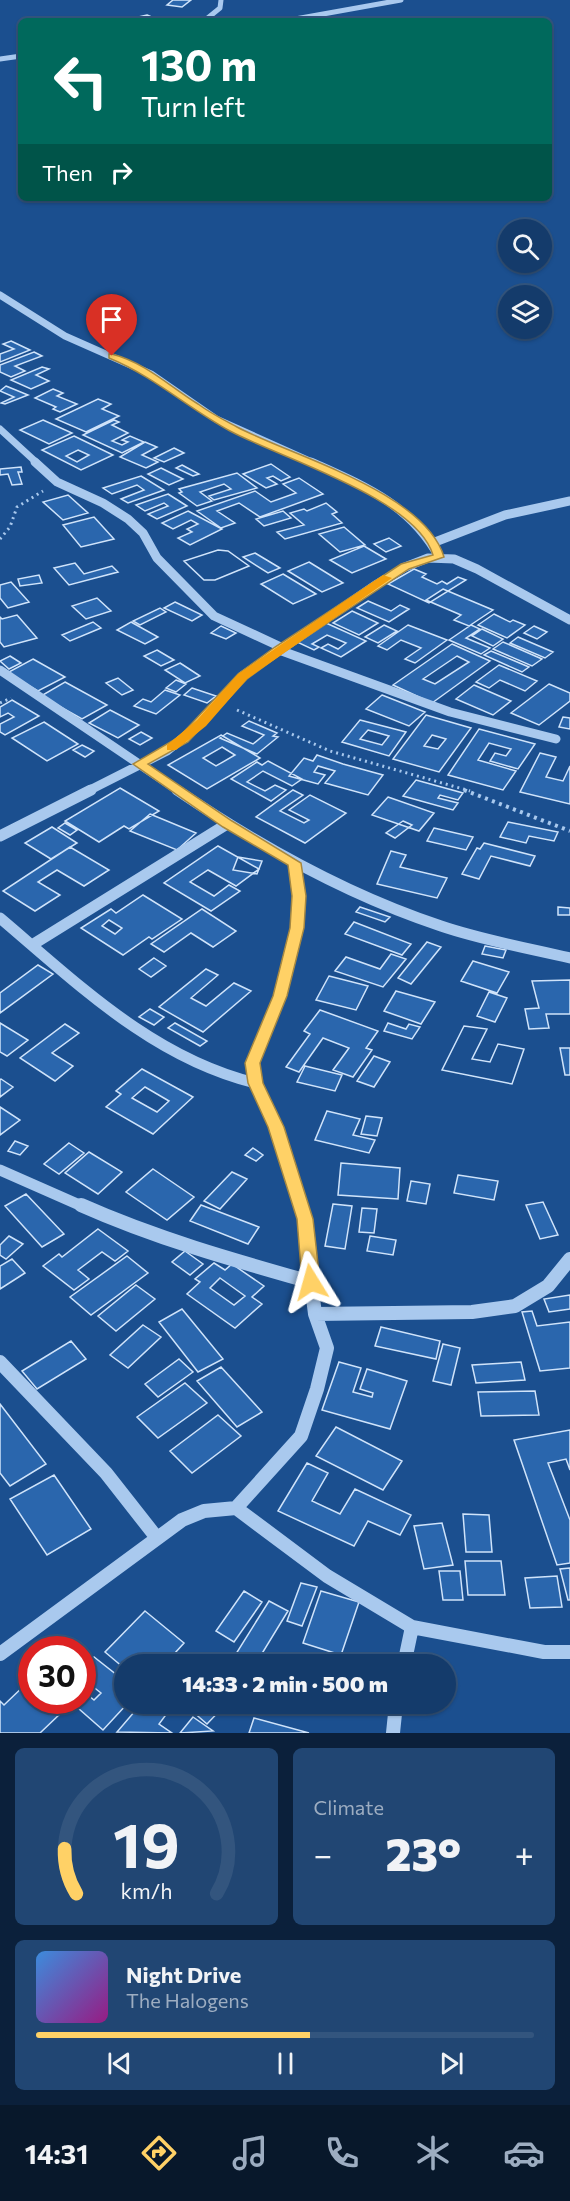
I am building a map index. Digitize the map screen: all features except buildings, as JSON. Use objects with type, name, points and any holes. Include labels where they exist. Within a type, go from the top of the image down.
[{"type":"street","points":[[208,18],[220,9],[221,0]]},
{"type":"street","points":[[301,18],[401,0]]},
{"type":"street","points":[[0,59],[18,56]]},
{"type":"street","points":[[0,295],[67,337],[141,368],[194,406],[236,430],[314,463],[363,487],[418,523],[435,542],[439,557]]},
{"type":"street","points":[[0,429],[15,445],[60,483],[103,503],[128,519],[143,533],[158,558],[214,616],[281,649],[364,684],[499,728],[556,739]]},
{"type":"street","points":[[435,542],[505,515],[570,501]]},
{"type":"street","points":[[0,836],[183,740],[220,703],[242,676],[405,567],[439,557],[454,559],[477,569],[570,620]]},
{"type":"street","points":[[0,670],[227,824],[294,863],[352,892],[442,927],[570,958]]},
{"type":"street","points":[[32,945],[227,824]]},
{"type":"street","points":[[236,1508],[300,1436],[317,1389],[327,1348],[315,1314],[305,1219],[276,1127],[255,1083],[253,1063],[280,996],[297,928],[299,896],[294,863]]},
{"type":"street","points":[[0,918],[85,990],[160,1044],[204,1069],[230,1080],[255,1083]]},
{"type":"street","points":[[0,1170],[123,1224],[189,1247],[311,1282]]},
{"type":"street","points":[[315,1314],[472,1312],[515,1305],[548,1286],[570,1259]]},
{"type":"street","points":[[0,1362],[106,1473],[157,1538]]},
{"type":"street","points":[[0,1654],[182,1520],[204,1510],[236,1508],[327,1576],[412,1627],[544,1652],[570,1652]]},
{"type":"street","points":[[406,1654],[412,1627]]},
{"type":"street","points":[[393,1733],[395,1714]]},
{"type":"path","points":[[0,538],[11,529],[15,510],[23,502],[60,483]]},
{"type":"path","points":[[220,703],[330,751],[472,792],[570,831]]},
{"type":"slow traffic","points":[[172,748],[201,723],[242,676],[387,578]]},
{"type":"route","points":[[112,356],[141,368],[175,390],[194,406],[236,430],[335,472],[363,487],[418,523],[435,542],[439,557],[428,558],[405,567],[279,650],[242,676],[211,713],[183,740],[167,751],[140,764],[227,824],[294,863],[299,896],[297,928],[288,969],[272,1021],[253,1063],[255,1083],[276,1127],[305,1219],[311,1282]]}]
